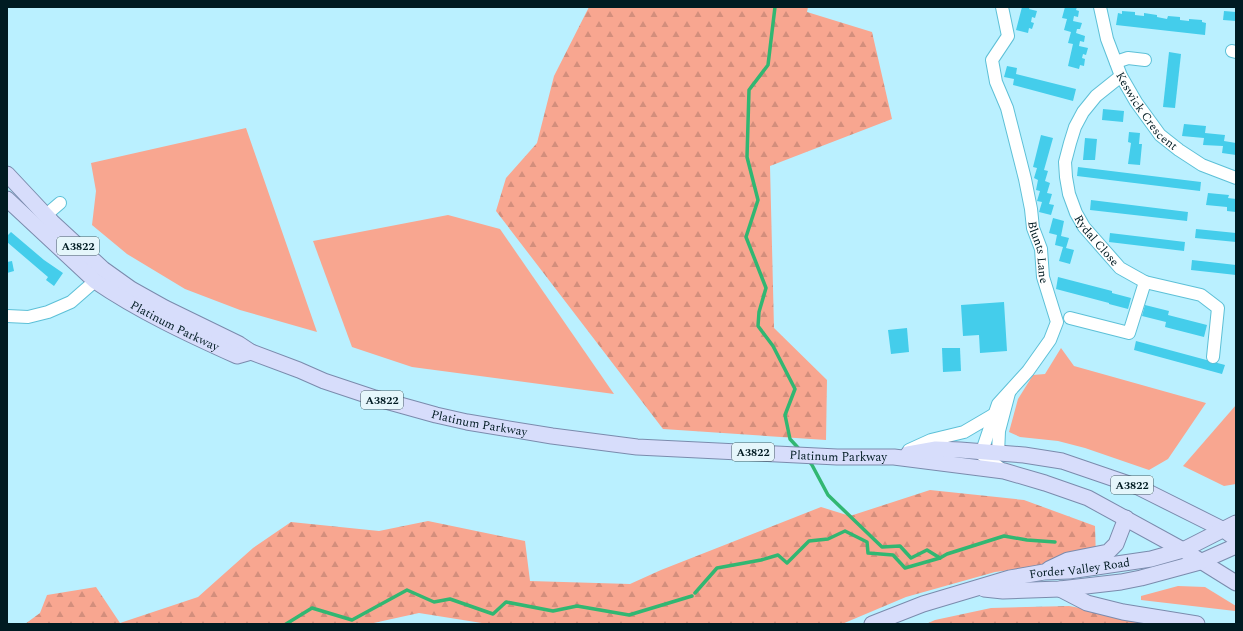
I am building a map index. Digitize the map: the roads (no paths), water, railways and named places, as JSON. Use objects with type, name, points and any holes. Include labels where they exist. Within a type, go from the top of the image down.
[{"type":"main road","name":"A3822","points":[[7,174],[46,215],[103,270],[131,289],[165,308],[239,344],[251,352]]},
{"type":"main road","name":"Platinum Parkway","points":[[7,199],[95,281],[111,292],[156,317],[237,356],[251,352],[300,370],[324,381],[375,398],[436,415],[467,422],[552,436],[636,446],[870,458],[894,457],[936,449],[1024,456],[1062,461],[1138,487],[1230,527]]},
{"type":"main road","name":"Platinum Parkway","points":[[894,457],[1004,471],[1046,483],[1088,498],[1182,550]]},
{"type":"main road","points":[[1044,572],[1068,560],[1108,552],[1116,544],[1126,518]]},
{"type":"main road","name":"A3822","points":[[1230,527],[1234,549]]},
{"type":"main road","name":"Forder Valley Road","points":[[872,624],[923,604],[1010,578],[1044,572],[1083,569],[1151,559],[1182,550],[1230,527]]},
{"type":"main road","name":"Forder Valley Road","points":[[977,589],[1003,591],[1060,588],[1121,582],[1200,562],[1234,549]]},
{"type":"main road","name":"A3822","points":[[1182,550],[1236,584]]},
{"type":"main road","points":[[1060,588],[1087,602],[1123,612],[1197,624]]},
{"type":"street","name":"Blunts Lane","points":[[981,452],[998,404],[1028,371],[1050,340],[1057,322],[1042,276],[1041,249],[1033,228],[1025,179],[1007,108],[996,82],[993,67],[992,60],[1008,36],[1002,7]]},
{"type":"street","name":"Keswick Crescent","points":[[1100,7],[1107,39],[1121,76],[1136,102],[1160,135],[1202,165],[1236,178]]},
{"type":"street","points":[[1116,62],[1128,58],[1145,60]]},
{"type":"street","name":"Rydal Close","points":[[1121,76],[1096,96],[1083,112],[1075,127],[1066,157],[1066,177],[1069,194],[1076,213],[1084,227],[1120,268],[1145,282],[1201,295],[1218,308],[1213,357]]},
{"type":"street","points":[[46,215],[60,203]]},
{"type":"street","points":[[7,316],[28,317],[48,312],[72,302],[95,281]]},
{"type":"street","points":[[1070,318],[1129,333],[1145,282]]},
{"type":"street","points":[[998,454],[999,431],[1010,390]]},
{"type":"street","points":[[894,457],[931,440],[964,432],[993,415]]},
{"type":"street","points":[[981,452],[981,454],[1004,471]]},
{"type":"waterway","points":[[775,7],[768,65],[749,90],[747,157],[758,200],[746,237],[766,288],[759,312],[758,326],[773,346],[795,389],[785,415],[790,439],[801,451]]},
{"type":"waterway","points":[[808,460],[828,495],[882,547],[900,546],[911,558],[927,550],[940,558]]},
{"type":"waterway","points":[[695,593],[717,568],[761,560],[778,555],[787,563],[809,541],[828,539],[845,531],[867,542],[868,553],[893,555],[905,568],[940,558],[947,554],[1004,536],[1027,540],[1055,542]]},
{"type":"waterway","points":[[286,624],[312,608],[352,620],[407,590],[434,602],[450,599],[493,614],[506,602],[553,611],[577,606],[629,615],[692,596]]}]
